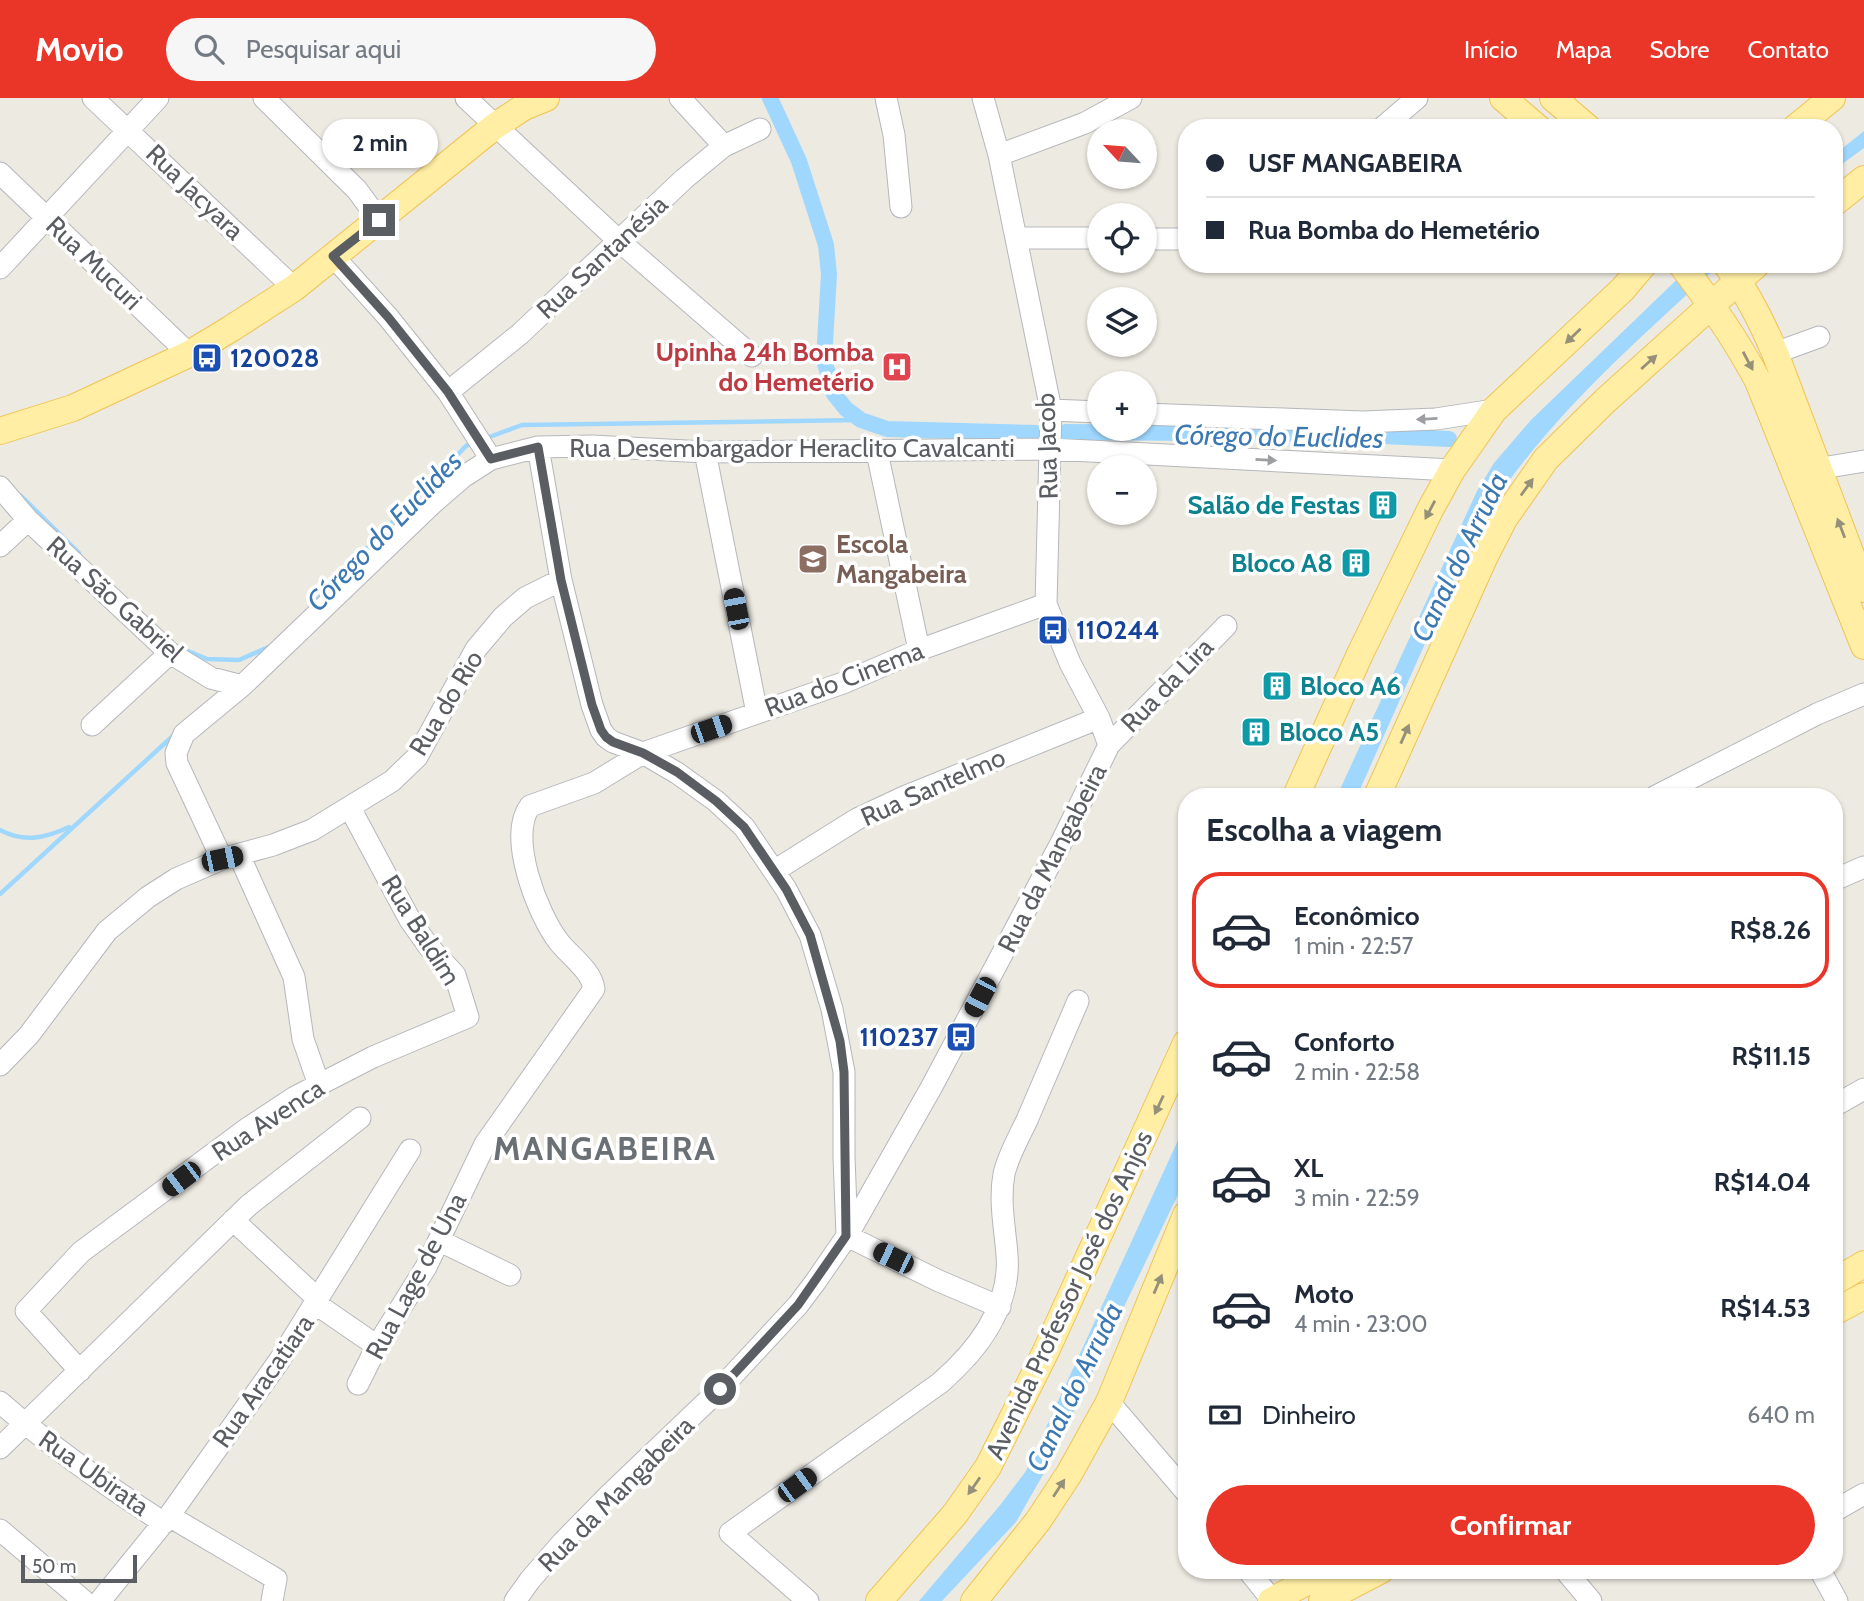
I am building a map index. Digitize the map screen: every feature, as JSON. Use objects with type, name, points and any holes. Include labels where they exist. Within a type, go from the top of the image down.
[{"type":"main road","points":[[0,431],[73,408],[189,354],[295,288],[495,126],[524,107],[546,98]]},
{"type":"main road","points":[[1503,98],[1528,119]]},
{"type":"main road","points":[[1806,119],[1832,98]]},
{"type":"main road","points":[[1561,101],[1579,119]]},
{"type":"main road","points":[[1843,196],[1864,180]]},
{"type":"main road","points":[[1300,788],[1366,641],[1452,470],[1494,410],[1623,289],[1636,273]]},
{"type":"main road","points":[[1688,273],[1740,345],[1758,381],[1846,593],[1864,646]]},
{"type":"main road","points":[[1381,788],[1504,519],[1605,401],[1705,295],[1736,273]]},
{"type":"main road","points":[[1741,273],[1775,353],[1800,479]]},
{"type":"main road","name":"Avenida Professor José dos Anjos","points":[[879,1601],[955,1514],[988,1467],[1046,1351],[1178,1061]]},
{"type":"main road","points":[[974,1601],[1038,1521],[1069,1474],[1109,1402],[1178,1234]]},
{"type":"main road","points":[[1843,1277],[1864,1264]]},
{"type":"main road","points":[[1843,1307],[1864,1296]]},
{"type":"main road","points":[[1271,1601],[1333,1591],[1360,1579]]},
{"type":"street","name":"Rua Jacyara","points":[[93,98],[295,288]]},
{"type":"street","points":[[0,268],[158,98]]},
{"type":"street","points":[[264,98],[358,190],[379,220]]},
{"type":"street","points":[[466,98],[619,241],[752,356]]},
{"type":"street","points":[[680,98],[724,146]]},
{"type":"street","points":[[887,98],[894,135],[901,208]]},
{"type":"street","name":"Rua Jacob","points":[[983,98],[999,155],[1051,410],[1046,604],[1070,663],[1099,718],[1109,745]]},
{"type":"street","points":[[999,155],[1085,123],[1131,98]]},
{"type":"street","points":[[1393,119],[1418,98]]},
{"type":"street","name":"Rua Santanésia","points":[[448,392],[520,334],[684,180],[724,146],[760,129]]},
{"type":"street","name":"Rua Mucuri","points":[[0,173],[189,354]]},
{"type":"street","points":[[1017,238],[1087,238]]},
{"type":"street","points":[[1157,239],[1178,239]]},
{"type":"street","points":[[333,256],[388,317],[448,392],[483,447]]},
{"type":"street","points":[[1775,353],[1819,337]]},
{"type":"street","points":[[1051,410],[1087,412]]},
{"type":"street","points":[[1157,414],[1363,422],[1436,419],[1494,410]]},
{"type":"street","name":"Rua Desembargador Heraclito Cavalcanti","points":[[236,685],[275,655],[463,477],[483,447],[592,446],[705,452],[1051,449],[1452,470]]},
{"type":"street","points":[[538,447],[561,580],[592,705],[601,730],[613,742],[643,753],[677,772],[716,801],[744,827],[786,889],[810,935],[840,1041],[844,1072],[846,1236],[1000,1307]]},
{"type":"street","points":[[705,452],[757,713]]},
{"type":"street","points":[[877,452],[919,650]]},
{"type":"street","points":[[1800,479],[1864,461]]},
{"type":"street","name":"Rua São Gabriel","points":[[0,487],[29,520],[170,653],[211,678],[236,685]]},
{"type":"street","points":[[0,546],[29,520]]},
{"type":"street","name":"Rua do Rio","points":[[0,1065],[29,1035],[107,931],[128,912],[176,879],[230,857],[312,830],[392,781],[417,757],[476,649],[503,617],[526,598],[561,580]]},
{"type":"street","name":"Rua do Cinema","points":[[643,753],[843,683],[919,650],[1046,604]]},
{"type":"street","name":"Rua da Lira","points":[[1109,745],[1226,626]]},
{"type":"street","points":[[92,725],[170,653]]},
{"type":"street","points":[[236,685],[184,734],[176,753],[177,763],[294,977],[303,1039],[319,1085]]},
{"type":"street","points":[[1672,788],[1816,714],[1864,694]]},
{"type":"street","name":"Rua Santelmo","points":[[774,871],[857,819],[904,797],[1099,718]]},
{"type":"street","name":"Rua da Mangabeira","points":[[515,1601],[563,1542],[720,1389],[798,1305],[846,1236],[931,1088],[1109,745]]},
{"type":"street","name":"Rua Lage de Una","points":[[358,1384],[377,1346],[440,1241],[485,1144],[594,989],[590,977],[558,942],[543,916],[523,860],[526,810],[536,802],[575,792],[594,783],[643,753]]},
{"type":"street","name":"Rua Baldim","points":[[350,808],[410,920],[429,947],[455,975],[468,1017]]},
{"type":"street","points":[[1843,876],[1864,867]]},
{"type":"street","points":[[808,1601],[730,1533],[940,1383],[971,1353],[1000,1307],[1005,1287],[1008,1258],[1003,1213],[1004,1174],[1078,1001]]},
{"type":"street","name":"Rua Avenca","points":[[80,1371],[26,1311],[81,1252],[248,1128],[295,1097],[373,1057],[468,1017]]},
{"type":"street","points":[[1843,1101],[1864,1088]]},
{"type":"street","points":[[0,1448],[249,1205],[360,1118]]},
{"type":"street","name":"Rua Aracatiara","points":[[100,1601],[166,1519],[279,1361],[410,1150]]},
{"type":"street","points":[[233,1220],[317,1302],[377,1346]]},
{"type":"street","points":[[440,1241],[510,1275]]},
{"type":"street","name":"Rua Ubirata","points":[[0,1402],[112,1489],[276,1579],[272,1601]]},
{"type":"street","points":[[1109,1402],[1178,1482]]},
{"type":"street","points":[[1843,1506],[1864,1494]]},
{"type":"street","points":[[0,1530],[84,1601]]},
{"type":"street","points":[[1255,1579],[1271,1601]]},
{"type":"street","points":[[1573,1579],[1591,1601]]},
{"type":"street","points":[[1825,1579],[1837,1601]]},
{"type":"water","points":[[1864,131],[1864,148],[1843,163],[1843,148]]},
{"type":"water","name":"Canal do Arruda","points":[[1684,273],[1710,273],[1586,391],[1525,460],[1498,497],[1473,536],[1361,788],[1341,788],[1477,491],[1494,463],[1531,420]]},
{"type":"water","name":"Canal do Arruda","points":[[1178,1140],[1178,1195],[1044,1473],[1016,1522],[942,1601],[919,1601],[1026,1471]]},
{"type":"waterway","points":[[770,98],[799,161],[826,245],[829,274],[824,360],[834,394],[846,409],[861,420],[887,429],[1038,433]]},
{"type":"waterway","name":"Córego do Euclides","points":[[484,439],[522,425],[861,420]]},
{"type":"waterway","name":"Córego do Euclides","points":[[1066,432],[1339,434],[1449,439]]},
{"type":"waterway","name":"Córego do Euclides","points":[[314,603],[466,446],[472,443]]},
{"type":"waterway","points":[[21,496],[79,553]]},
{"type":"waterway","points":[[183,649],[207,659],[239,660],[271,646]]},
{"type":"waterway","name":"Córego do Euclides","points":[[0,894],[175,734]]},
{"type":"waterway","points":[[0,830],[18,837],[35,838],[69,827]]},
{"type":"place","name":"120028","points":[[207,358]]},
{"type":"place","name":"Upinha 24h Bomba do Hemetério","points":[[897,367]]},
{"type":"place","name":"Salão de Festas","points":[[1383,505]]},
{"type":"place","name":"Escola Mangabeira","points":[[813,559]]},
{"type":"place","name":"Bloco A8","points":[[1356,563]]},
{"type":"place","name":"110244","points":[[1053,630]]},
{"type":"place","name":"Bloco A6","points":[[1277,686]]},
{"type":"place","name":"Bloco A5","points":[[1256,732]]},
{"type":"place","name":"110237","points":[[961,1037]]},
{"type":"district","name":"MANGABEIRA","points":[[605,1148]]},
{"type":"route","points":[[379,220],[333,256],[388,317],[448,392],[491,459],[538,447],[561,580],[592,705],[601,730],[613,742],[643,753],[677,772],[716,801],[744,827],[786,889],[810,935],[832,1009],[844,1072],[846,1236],[798,1305],[720,1389]]}]
